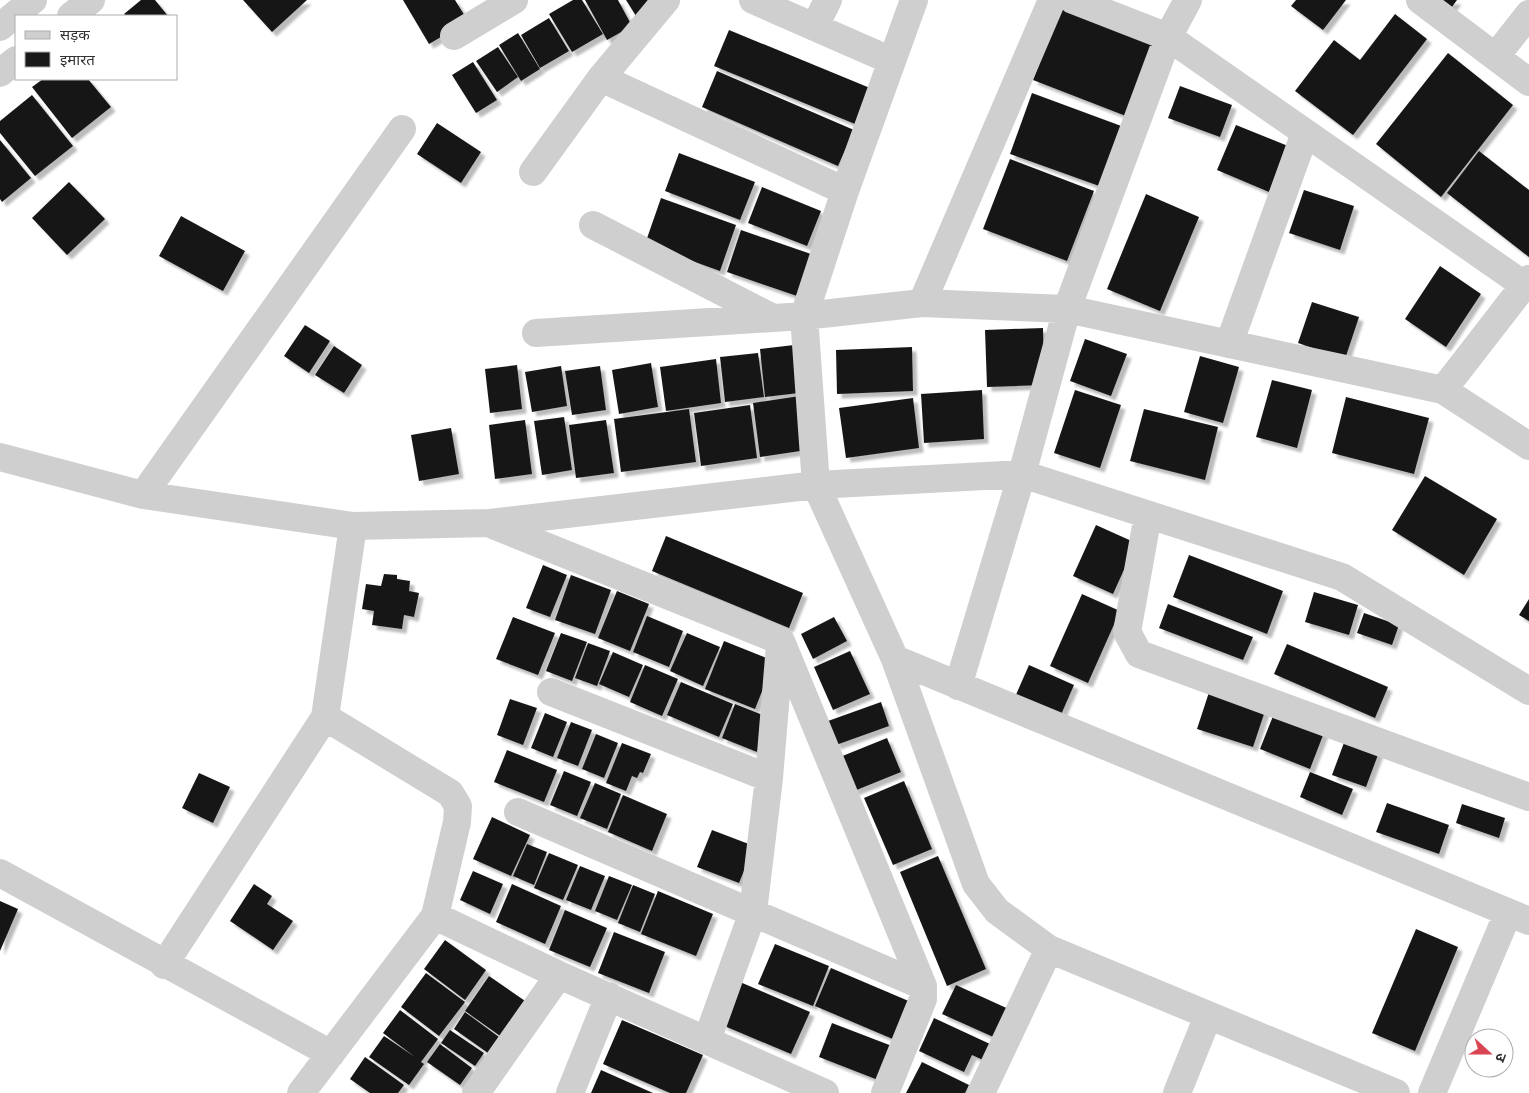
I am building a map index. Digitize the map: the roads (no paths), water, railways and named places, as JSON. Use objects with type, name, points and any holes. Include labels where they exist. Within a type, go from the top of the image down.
[{"type":"street","points":[[0,27],[33,0]]},
{"type":"street","points":[[72,15],[91,0]]},
{"type":"street","points":[[454,36],[514,0]]},
{"type":"street","points":[[533,172],[601,78],[666,0]]},
{"type":"street","points":[[753,0],[892,60]]},
{"type":"street","points":[[816,26],[828,0]]},
{"type":"street","points":[[914,0],[845,191],[804,316],[816,485],[895,659],[976,884],[997,911],[1049,949],[1396,1093]]},
{"type":"street","points":[[922,303],[1052,0]]},
{"type":"street","points":[[1073,0],[1168,37],[1305,133],[1526,282],[1443,390]]},
{"type":"street","points":[[958,686],[1022,474],[1067,309],[1168,37],[1188,0]]},
{"type":"street","points":[[1420,0],[1529,82]]},
{"type":"street","points":[[1496,56],[1529,14]]},
{"type":"street","points":[[0,73],[15,61]]},
{"type":"street","points":[[601,78],[845,191]]},
{"type":"street","points":[[143,496],[402,129]]},
{"type":"street","points":[[1229,344],[1305,133]]},
{"type":"street","points":[[592,225],[770,316]]},
{"type":"street","points":[[536,333],[770,316],[804,316],[922,303],[1067,309],[1443,390],[1529,446]]},
{"type":"street","points":[[0,457],[143,496],[354,526],[490,523],[816,485],[1022,474],[1342,578],[1529,692]]},
{"type":"street","points":[[1148,515],[1127,632],[1139,654],[1529,797]]},
{"type":"street","points":[[490,523],[781,641],[923,986],[923,999],[885,1093]]},
{"type":"street","points":[[164,964],[325,717],[354,526]]},
{"type":"street","points":[[707,1040],[753,912],[769,778],[781,641]]},
{"type":"street","points":[[895,659],[1519,917],[1432,1093]]},
{"type":"street","points":[[551,692],[769,778]]},
{"type":"street","points":[[301,1093],[435,916],[457,822],[458,806],[450,792],[325,717]]},
{"type":"street","points":[[518,812],[923,986]]},
{"type":"street","points":[[0,873],[331,1054]]},
{"type":"street","points":[[435,916],[559,974],[825,1093]]},
{"type":"street","points":[[981,1093],[1049,949]]},
{"type":"street","points":[[476,1093],[559,974]]},
{"type":"street","points":[[570,1093],[609,996]]},
{"type":"street","points":[[1177,1093],[1208,1016]]}]
